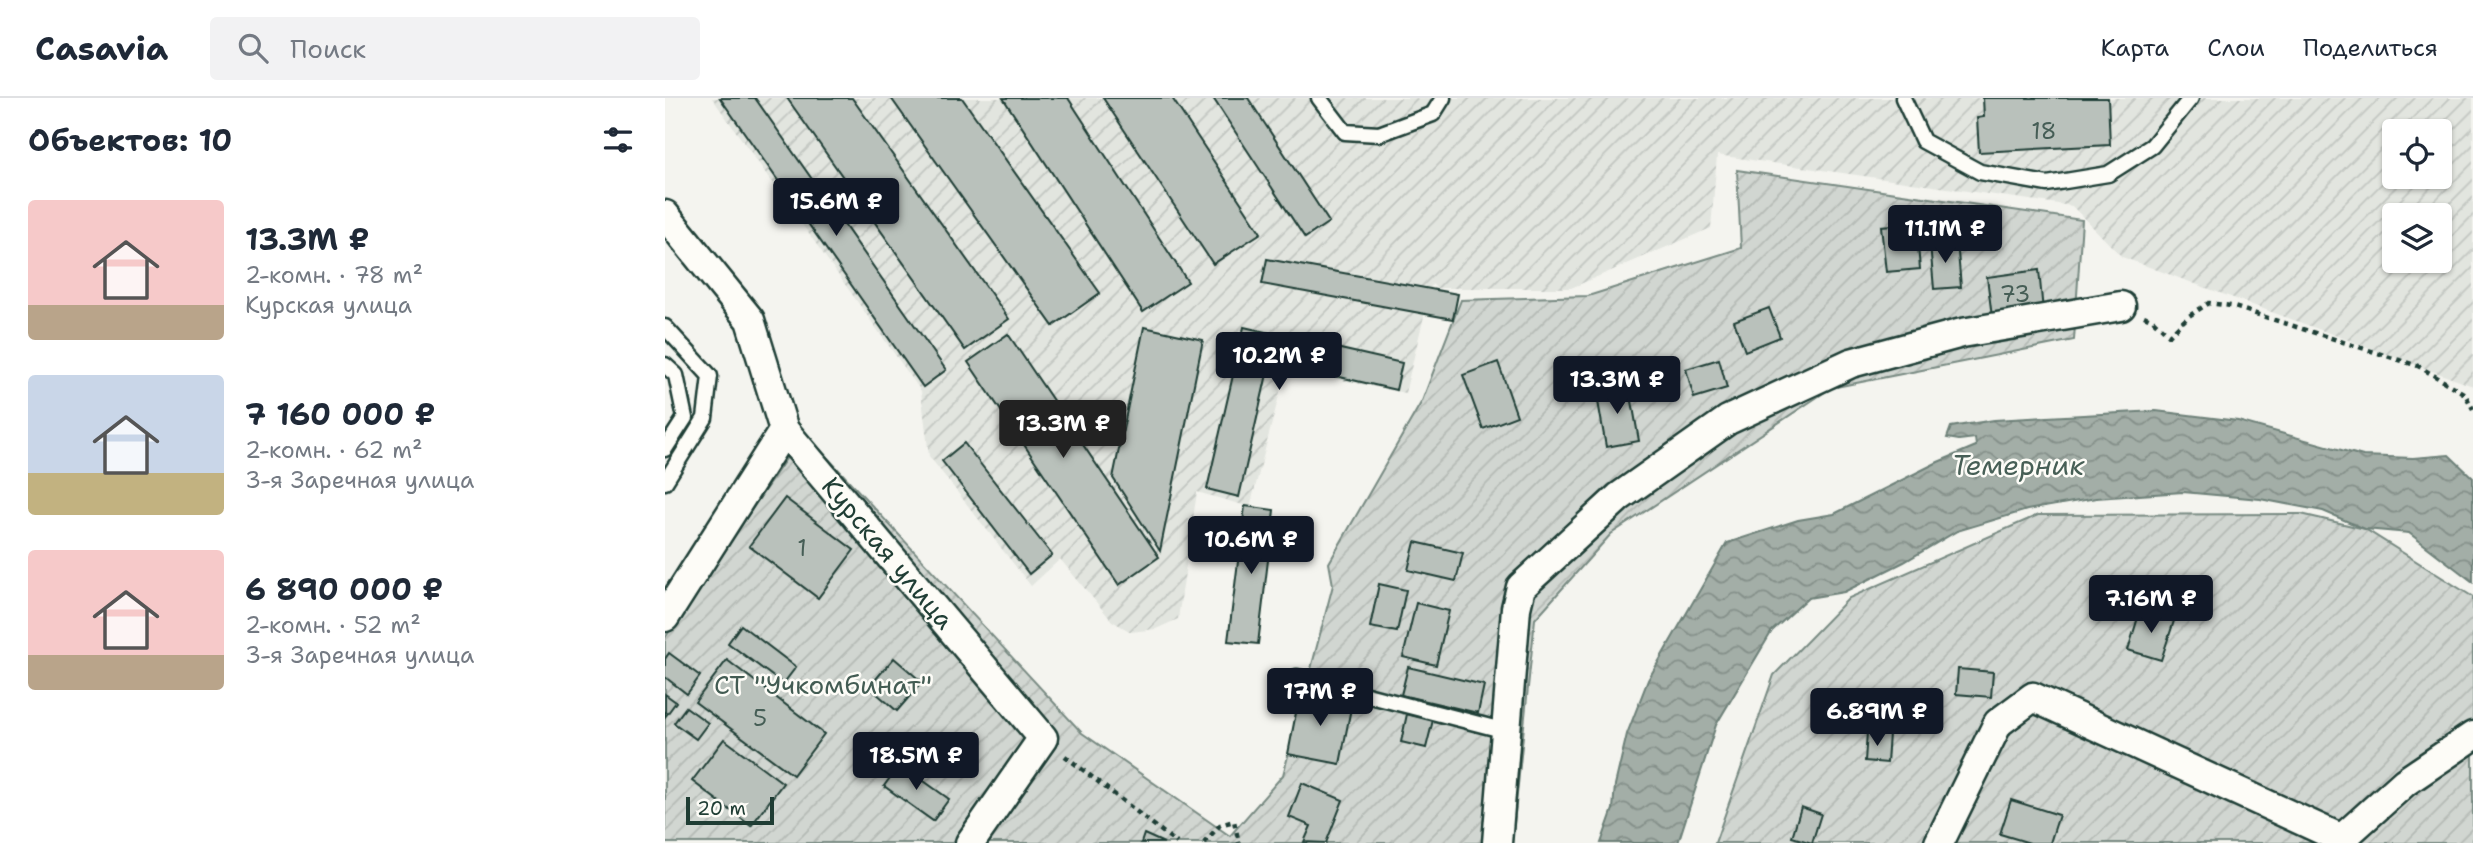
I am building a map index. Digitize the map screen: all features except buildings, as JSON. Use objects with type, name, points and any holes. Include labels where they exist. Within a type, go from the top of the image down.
[{"type":"street","name":"Курская улица","points":[[665,215],[750,320],[784,430],[1043,738]]},
{"type":"street","points":[[1497,843],[1516,608],[1521,587],[1619,497],[1728,420],[1851,363],[1962,333],[2120,306]]},
{"type":"street","points":[[665,617],[784,430]]},
{"type":"street","points":[[1939,843],[1998,723],[2032,697],[2339,841],[2405,782],[2473,736]]},
{"type":"street","points":[[970,843],[1043,738]]},
{"type":"lane","points":[[1319,98],[1345,132],[1380,134],[1433,114],[1443,98]]},
{"type":"lane","points":[[1903,98],[1923,141],[1980,172],[2047,184],[2108,174],[2152,146],[2191,98]]},
{"type":"lane","points":[[665,327],[709,376],[705,418],[665,482]]},
{"type":"lane","points":[[665,365],[675,376],[685,418],[665,449]]},
{"type":"lane","points":[[1297,677],[1506,731]]},
{"type":"path","points":[[2120,306],[2153,320],[2169,335],[2189,316],[2209,303],[2231,306],[2419,366],[2465,394],[2473,409]]},
{"type":"path","points":[[1043,738],[1177,843]]},
{"type":"path","points":[[1204,843],[1220,825],[1234,821],[1239,843]]},
{"type":"shaded area","points":[[712,98],[2473,98],[2473,386],[2122,257],[2072,206],[1717,155],[1711,228],[1571,288],[1436,288],[1432,284],[1405,393],[1286,369],[1250,507],[1197,492],[1178,619],[1156,629],[1131,632],[1112,621],[1060,559],[1031,586],[929,456],[921,391]]},
{"type":"green space","name":"СТ \"Учкомбинат\"","points":[[1737,170],[2082,220],[2074,340],[1831,388],[1611,534],[1535,619],[1512,843],[665,843],[665,638],[804,432],[1082,733],[1230,836],[1283,775],[1333,585],[1329,563],[1422,401],[1461,300],[1588,296],[1741,248]]},
{"type":"green space","points":[[2301,514],[2365,529],[2473,597],[2473,843],[1715,843],[1774,675],[1849,598],[2038,515]]},
{"type":"water","name":"Темерник","points":[[2156,411],[2238,421],[2363,456],[2413,458],[2449,455],[2473,478],[2473,582],[2409,533],[2365,529],[2323,511],[2260,499],[2183,492],[2096,498],[2027,510],[1957,531],[1904,562],[1844,592],[1808,598],[1772,631],[1716,725],[1678,843],[1601,843],[1613,809],[1615,785],[1627,734],[1648,680],[1727,543],[1798,520],[1834,514],[1976,446],[1975,438],[1947,438],[1951,427],[1994,420]]}]
